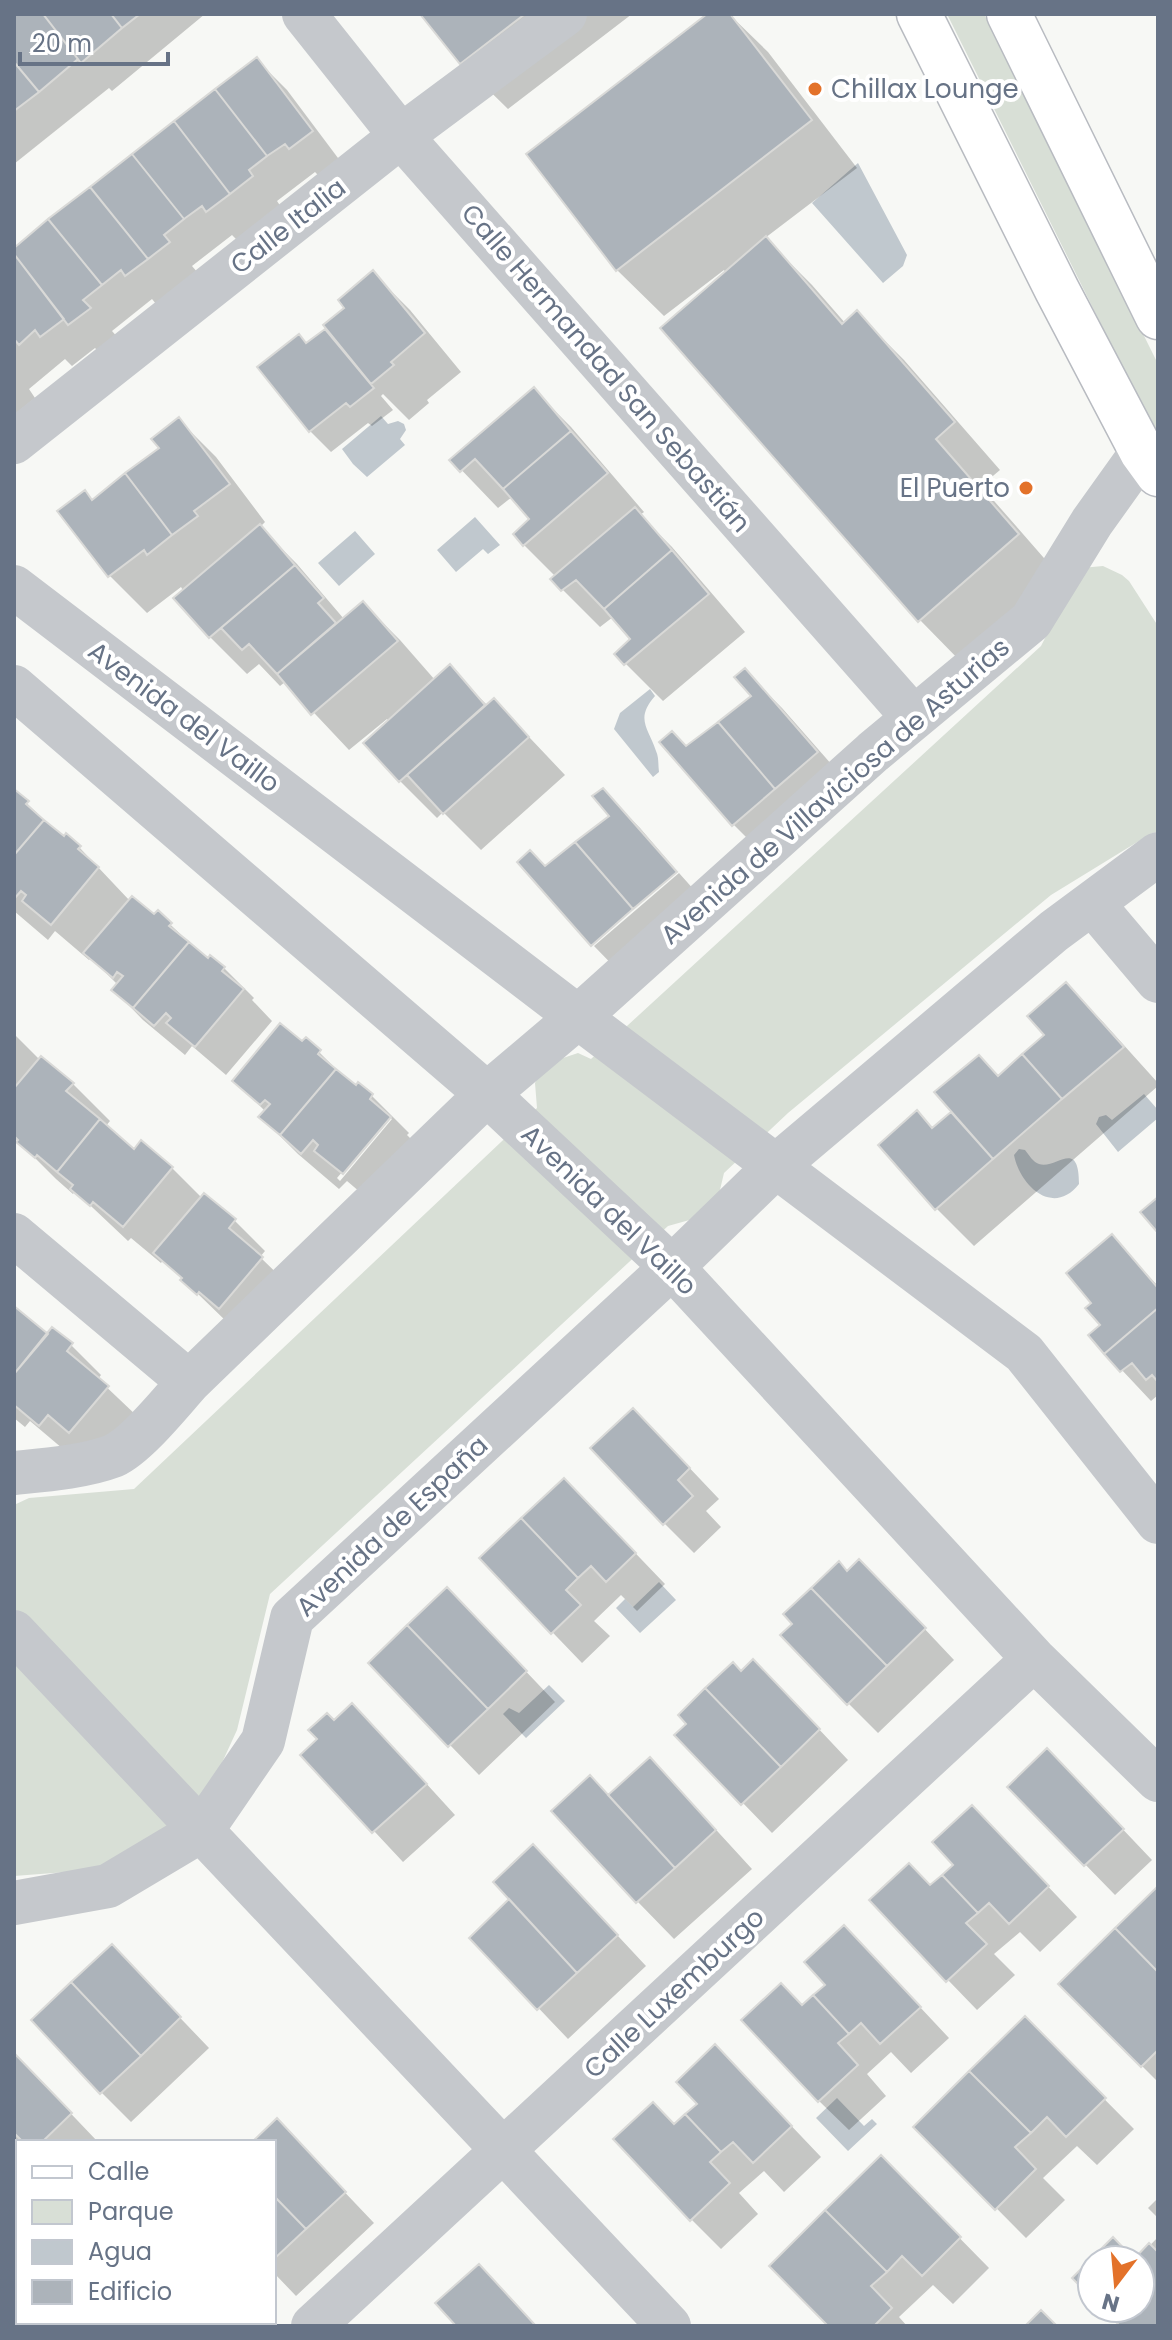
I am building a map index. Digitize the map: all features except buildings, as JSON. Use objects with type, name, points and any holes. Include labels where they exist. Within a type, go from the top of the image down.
[{"type":"street","name":"Calle Hermandad San Sebastián","points":[[304,14],[401,136],[914,718]]},
{"type":"street","name":"Calle Italia","points":[[14,442],[401,136],[565,14]]},
{"type":"street","points":[[919,14],[1057,290],[1150,463]]},
{"type":"street","points":[[1009,14],[1158,317]]},
{"type":"street","name":"Avenida de Villaviciosa de Asturias","points":[[487,1094],[914,718],[1031,621],[1092,522],[1150,463]]},
{"type":"street","name":"Avenida del Vaillo","points":[[14,587],[1024,1353],[1158,1522]]},
{"type":"street","name":"Avenida del Vaillo","points":[[14,687],[487,1094],[672,1267],[1034,1659],[1158,1780]]},
{"type":"street","points":[[776,1166],[1054,931],[1158,854]]},
{"type":"street","points":[[1092,903],[1158,981]]},
{"type":"street","points":[[14,1473],[61,1468],[114,1455],[147,1429],[189,1382],[487,1094]]},
{"type":"street","name":"Avenida de España","points":[[14,1903],[108,1886],[202,1830],[263,1741],[292,1618],[672,1267],[776,1166]]},
{"type":"street","points":[[14,1235],[189,1382]]},
{"type":"street","points":[[14,1632],[669,2326]]},
{"type":"street","name":"Calle Luxemburgo","points":[[313,2326],[1034,1659]]},
{"type":"green space","points":[[947,14],[984,14],[1158,364],[1158,436],[1150,423]]},
{"type":"green space","points":[[1103,566],[1129,581],[1158,626],[1158,832],[1051,895],[788,1113],[724,1173],[719,1194],[693,1219],[668,1226],[270,1594],[237,1730],[209,1791],[161,1836],[93,1870],[14,1876],[14,1505],[29,1498],[134,1489],[537,1108],[535,1083],[545,1064],[578,1053],[591,1059],[1041,646],[1081,568]]},
{"type":"water","points":[[858,163],[907,255],[903,266],[883,283],[812,203]]},
{"type":"water","points":[[381,416],[388,424],[398,421],[404,424],[406,430],[400,439],[405,445],[367,477],[342,449]]},
{"type":"water","points":[[475,517],[500,545],[488,554],[483,549],[456,572],[437,550]]},
{"type":"water","points":[[355,531],[375,554],[339,586],[318,563]]},
{"type":"water","points":[[650,689],[655,696],[644,717],[658,758],[659,772],[653,777],[614,729],[620,713]]},
{"type":"water","points":[[1144,1094],[1158,1110],[1158,1118],[1118,1152],[1096,1124],[1099,1117],[1106,1115],[1112,1120]]},
{"type":"water","points":[[1019,1149],[1025,1150],[1039,1164],[1071,1159],[1078,1170],[1079,1184],[1069,1194],[1059,1198],[1039,1194],[1017,1166],[1014,1155]]},
{"type":"water","points":[[659,1582],[676,1600],[640,1633],[616,1608],[625,1599],[633,1607]]},
{"type":"water","points":[[549,1685],[565,1701],[526,1738],[503,1714],[509,1708],[519,1713]]},
{"type":"water","points":[[837,2098],[864,2126],[872,2119],[877,2124],[848,2151],[816,2118]]},
{"type":"place","name":"Chillax Lounge","points":[[815,89]]},
{"type":"place","name":"El Puerto","points":[[1026,488]]}]
